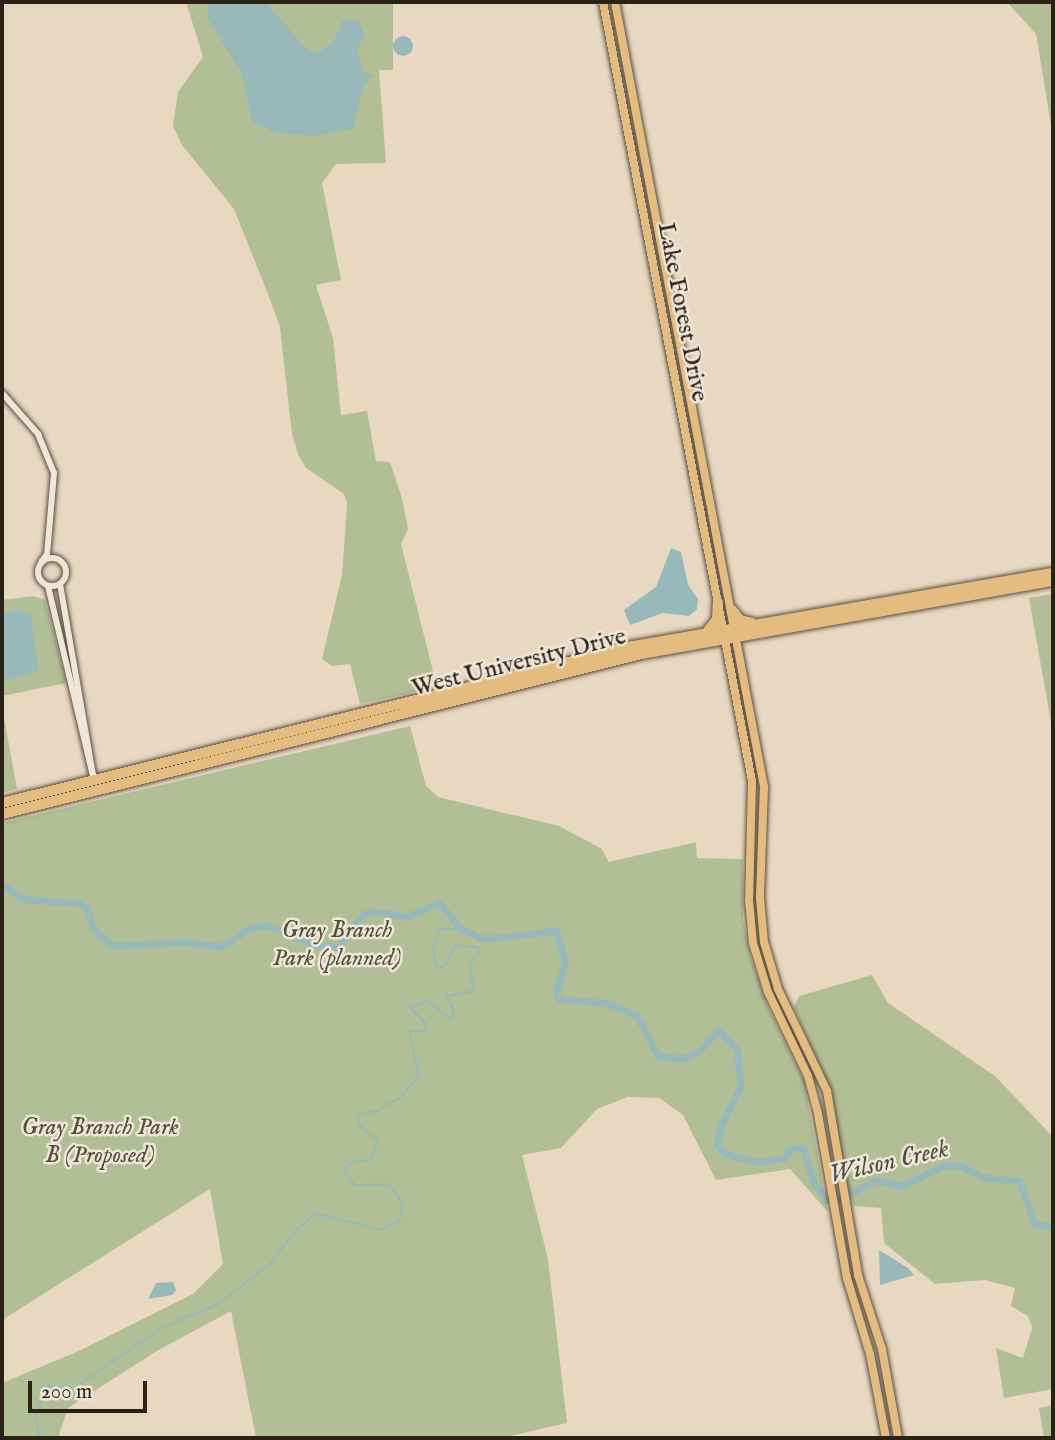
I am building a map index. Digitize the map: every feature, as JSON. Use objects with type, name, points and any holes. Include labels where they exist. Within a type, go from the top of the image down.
[{"type":"highway","name":"West University Drive","points":[[736,632],[756,623],[829,616],[1053,573]]},
{"type":"highway","name":"West University Drive","points":[[2,803],[95,785],[724,634],[1053,581]]},
{"type":"highway","points":[[707,632],[717,619],[718,602]]},
{"type":"highway","points":[[732,610],[740,620],[756,623]]},
{"type":"highway","name":"West University Drive","points":[[2,814],[95,785],[468,687],[707,632],[724,634]]},
{"type":"highway","points":[[393,715],[463,694],[468,687]]},
{"type":"main road","name":"Lake Forest Drive","points":[[603,2],[752,782],[749,900],[753,943],[768,992],[808,1076],[818,1114],[847,1278],[870,1354],[886,1438]]},
{"type":"main road","name":"Lake Forest Drive","points":[[615,2],[764,787],[760,898],[764,942],[778,989],[820,1069],[832,1120],[858,1275],[882,1349],[898,1438]]},
{"type":"main road","points":[[745,739],[756,737]]},
{"type":"main road","points":[[752,831],[763,832]]},
{"type":"main road","points":[[870,1354],[882,1349]]},
{"type":"street","points":[[2,393],[30,422],[46,447],[54,474],[48,538],[38,575],[48,586],[95,785]]},
{"type":"street","points":[[48,538],[66,571],[60,584],[95,785]]},
{"type":"street","points":[[42,561],[59,559]]},
{"type":"street","points":[[48,586],[60,584]]},
{"type":"green space","points":[[186,2],[393,2],[393,70],[379,70],[386,163],[336,164],[322,183],[341,280],[316,285],[333,338],[341,415],[367,411],[376,461],[390,462],[402,498],[408,529],[401,544],[437,687],[360,704],[350,664],[332,666],[322,659],[342,575],[347,504],[344,494],[306,468],[298,454],[292,434],[280,328],[270,299],[234,209],[182,145],[173,126],[178,92],[203,57]]},
{"type":"green space","points":[[1007,2],[1053,2],[1053,137],[1036,34]]},
{"type":"green space","points":[[1053,594],[1053,734],[1029,598]]},
{"type":"green space","points":[[33,596],[45,600],[66,683],[2,696],[2,600]]},
{"type":"green space","points":[[2,707],[17,789],[2,793]]},
{"type":"green space","name":"Gray Branch Park (planned)","points":[[410,726],[426,786],[438,797],[559,826],[602,849],[609,862],[696,842],[697,858],[743,859],[743,920],[750,956],[768,1007],[804,1081],[828,1212],[790,1169],[716,1180],[683,1115],[659,1098],[628,1097],[597,1109],[561,1148],[522,1155],[548,1259],[567,1423],[501,1438],[256,1438],[231,1311],[155,1352],[68,1408],[58,1438],[2,1438],[2,1383],[79,1351],[193,1294],[223,1264],[210,1189],[2,1320],[2,823]]},
{"type":"green space","points":[[872,975],[888,1003],[995,1076],[1053,1137],[1053,1389],[1004,1398],[996,1348],[1023,1358],[1032,1328],[1028,1316],[1011,1306],[1015,1288],[985,1280],[935,1284],[884,1243],[881,1208],[854,1206],[849,1195],[826,1083],[794,1007],[799,996]]},
{"type":"green space","points":[[1053,1405],[1053,1438],[1044,1438],[1039,1408]]},
{"type":"water","points":[[208,2],[266,2],[307,50],[318,53],[335,40],[343,20],[358,20],[365,35],[357,50],[364,73],[373,75],[362,89],[354,128],[315,136],[276,133],[252,122],[242,74],[208,19]]},
{"type":"water","points":[[403,36],[410,39],[413,46],[410,53],[403,56],[396,53],[393,46],[396,39]]},
{"type":"water","points":[[671,548],[681,552],[688,585],[698,599],[697,609],[689,616],[663,613],[630,625],[624,610],[656,587]]},
{"type":"water","points":[[17,610],[31,615],[38,670],[2,682],[2,613]]},
{"type":"water","points":[[879,1250],[908,1268],[914,1275],[880,1285]]},
{"type":"water","points":[[173,1282],[176,1290],[172,1295],[148,1299],[156,1283]]},
{"type":"waterway","name":"Wilson Creek","points":[[2,884],[22,899],[80,903],[86,907],[94,929],[112,946],[184,942],[220,947],[251,928],[266,925],[316,945],[339,947],[362,915],[372,911],[405,917],[439,903],[461,929],[483,939],[556,931],[565,963],[556,991],[559,999],[606,1003],[636,1015],[658,1056],[681,1059],[700,1050],[718,1030],[737,1050],[740,1088],[721,1125],[717,1145],[726,1154],[759,1162],[784,1158],[790,1149],[803,1148],[814,1183],[827,1200],[838,1200],[877,1180],[901,1186],[945,1165],[961,1166],[986,1178],[1019,1181],[1035,1225],[1053,1226]]},
{"type":"waterway","points":[[40,1438],[35,1417],[48,1386],[72,1389],[165,1326],[217,1305],[270,1264],[295,1231],[312,1217],[318,1214],[381,1230],[399,1221],[403,1204],[389,1184],[355,1185],[344,1171],[350,1163],[371,1159],[376,1147],[377,1141],[359,1124],[358,1115],[379,1110],[402,1096],[419,1075],[410,1035],[411,1031],[425,1031],[426,1024],[411,1008],[427,1000],[451,1020],[454,1011],[447,996],[474,991],[470,965],[479,953],[478,947],[455,945],[446,965],[437,968],[433,951],[439,929],[461,929]]},
{"type":"park label","name":"Gray Branch Park B (Proposed)","points":[[100,1142]]}]
